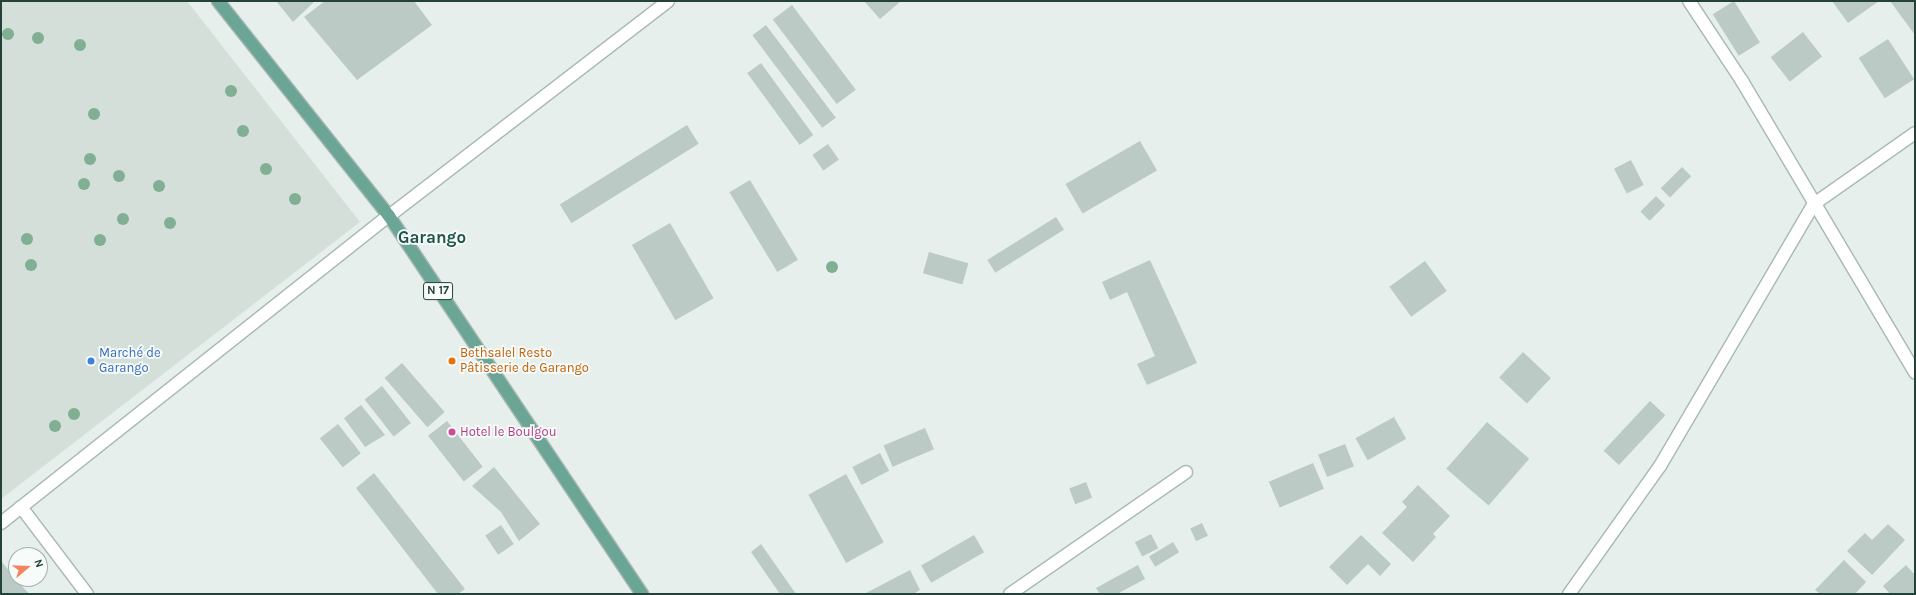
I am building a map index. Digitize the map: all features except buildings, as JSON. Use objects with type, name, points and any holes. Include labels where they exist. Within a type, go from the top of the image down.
[{"type":"main road","name":"N 17","points":[[218,1],[389,216],[642,594]]},
{"type":"street","points":[[1,523],[389,216],[668,1]]},
{"type":"street","points":[[1689,1],[1742,81],[1915,372]]},
{"type":"street","points":[[1569,594],[1660,466],[1814,204],[1915,133]]},
{"type":"street","points":[[1010,594],[1186,472]]},
{"type":"street","points":[[21,507],[87,594]]},
{"type":"shaded area","name":"Marché de Garango","points":[[1,1],[187,1],[360,222],[1,499]]},
{"type":"place","name":"Marché de Garango","points":[[91,361]]},
{"type":"place","name":"Bethsalel Resto Pâtisserie de Garango","points":[[452,361]]},
{"type":"place","name":"Hotel le Boulgou","points":[[452,432]]},
{"type":"district","name":"Garango","points":[[432,238]]}]
